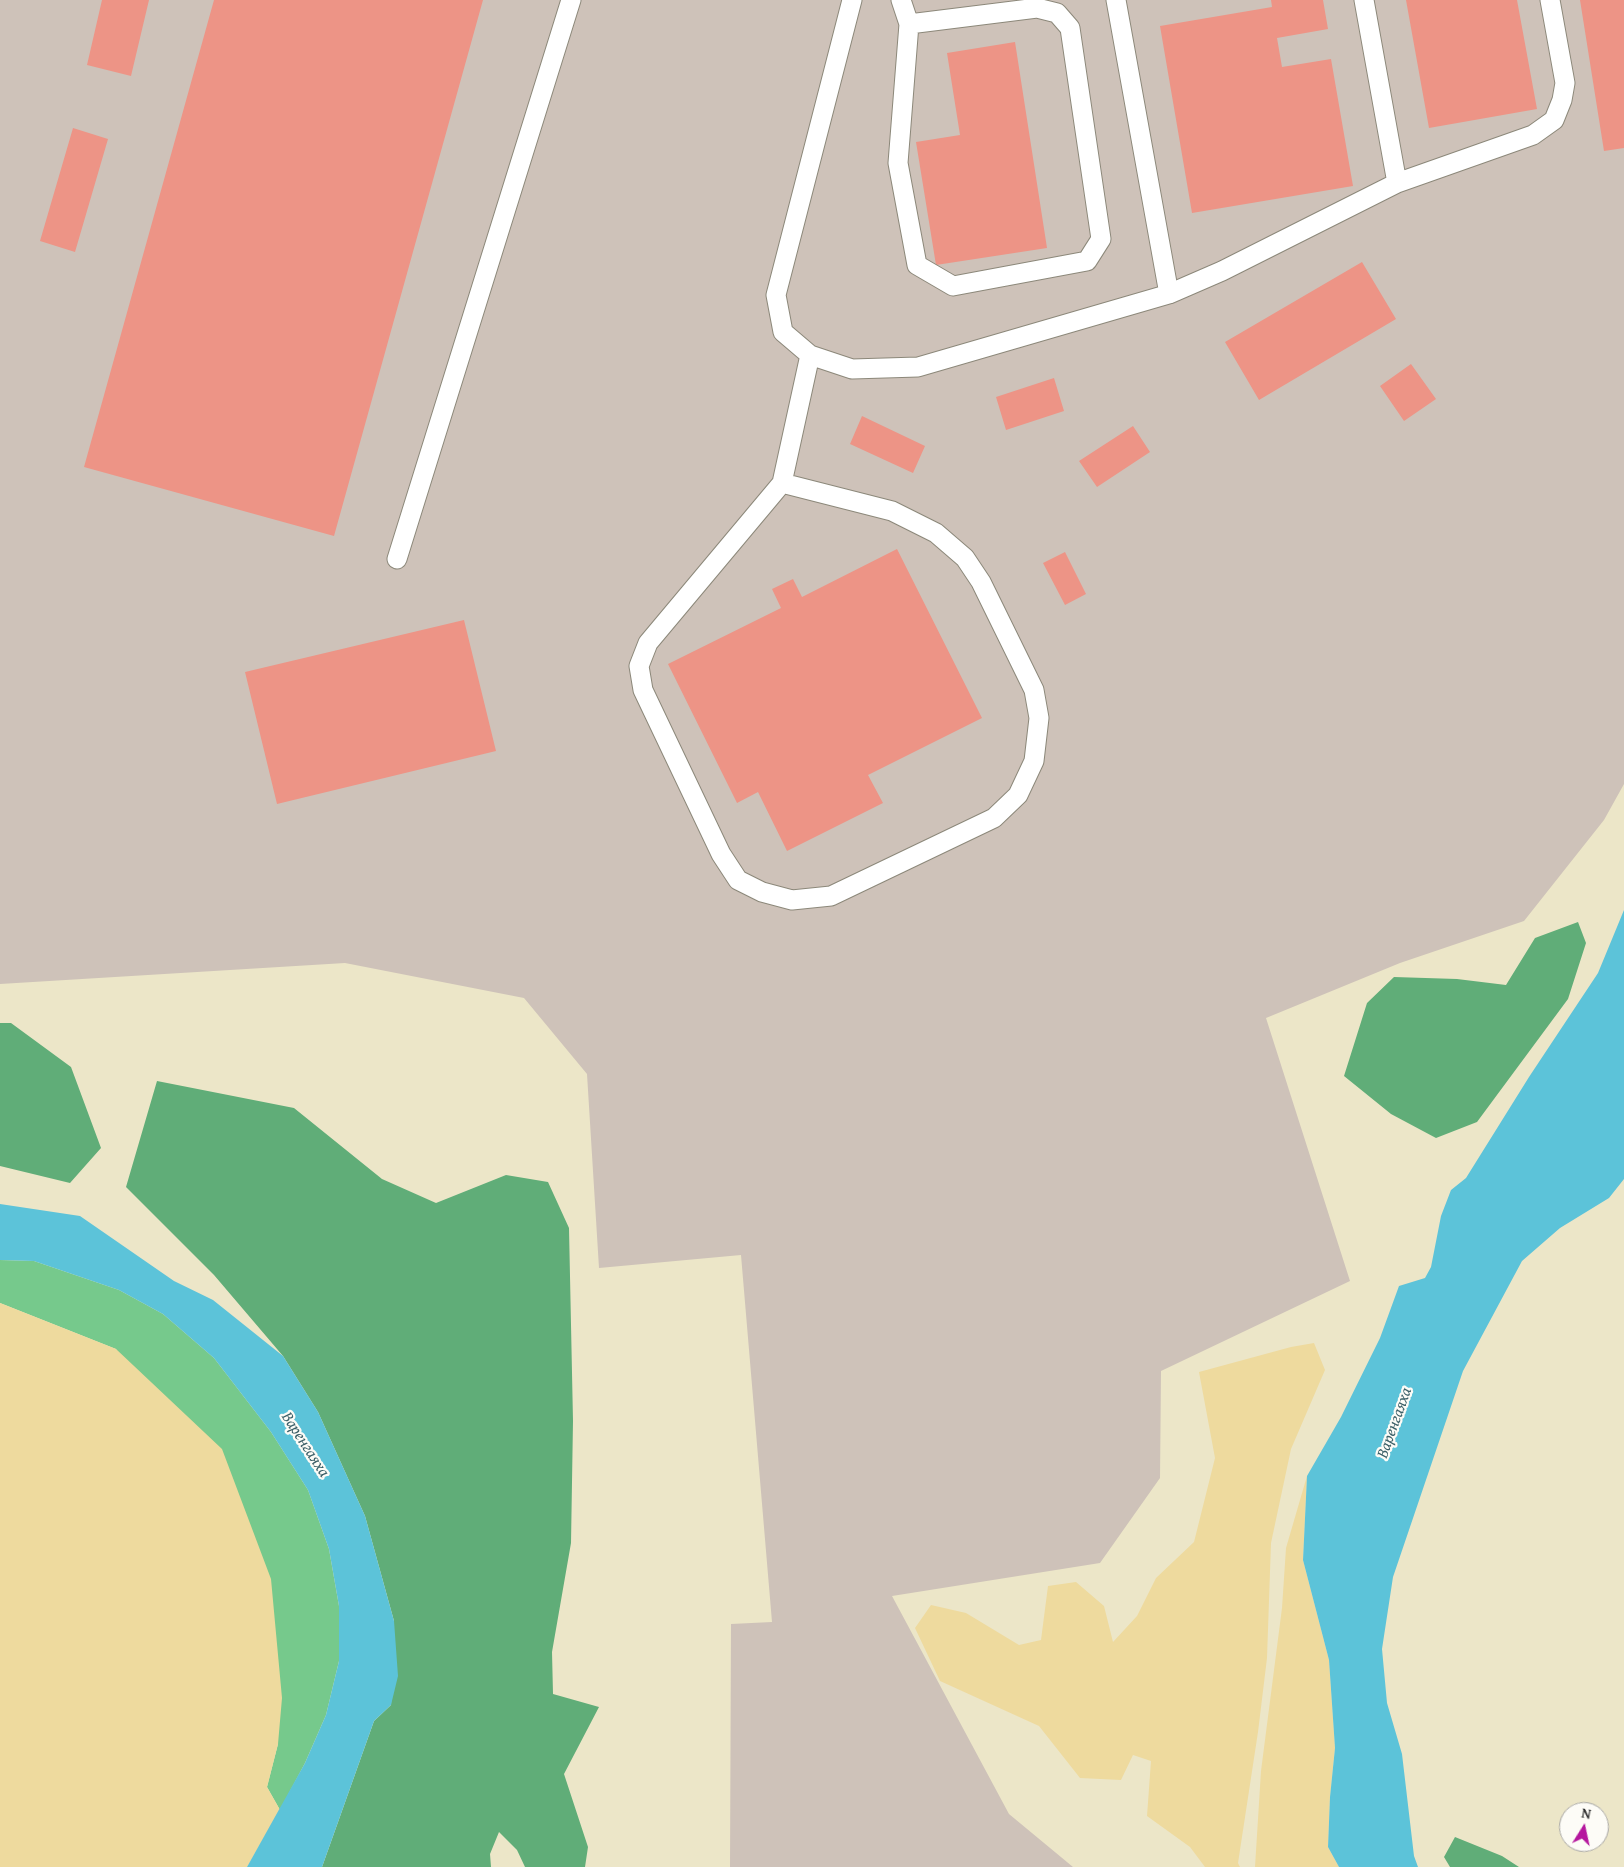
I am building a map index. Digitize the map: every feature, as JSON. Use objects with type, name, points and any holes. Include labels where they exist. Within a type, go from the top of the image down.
[{"type":"lane","points":[[397,559],[571,0]]},
{"type":"lane","points":[[852,0],[776,295],[783,332],[810,355],[852,369],[918,367],[1169,294],[1222,271],[1398,183],[1533,135],[1554,120],[1562,100],[1565,83],[1550,0]]},
{"type":"lane","points":[[901,0],[909,24],[898,162],[918,265],[953,286],[1087,261],[1101,239],[1070,28],[1057,13],[1037,8],[909,24]]},
{"type":"lane","points":[[1116,0],[1169,294]]},
{"type":"lane","points":[[1364,0],[1398,183]]},
{"type":"lane","points":[[782,484],[892,511],[936,533],[965,558],[981,582],[1034,690],[1039,718],[1034,760],[1018,796],[994,818],[831,896],[792,900],[762,892],[738,880],[721,854],[643,690],[639,666],[648,643],[782,484],[810,355]]},
{"type":"shaded area","points":[[0,0],[1624,0],[1624,784],[1604,820],[1524,921],[1400,963],[1266,1018],[1350,1281],[1161,1371],[1160,1478],[1100,1563],[892,1596],[1009,1814],[1073,1867],[730,1867],[731,1624],[772,1622],[741,1255],[599,1268],[587,1074],[524,998],[345,963],[0,984]]},
{"type":"green space","points":[[1578,922],[1586,943],[1568,999],[1477,1122],[1436,1138],[1391,1114],[1344,1076],[1367,1003],[1394,977],[1457,979],[1506,985],[1535,938]]},
{"type":"green space","points":[[0,1023],[11,1023],[71,1067],[101,1148],[70,1183],[0,1166]]},
{"type":"green space","points":[[157,1081],[294,1108],[382,1179],[436,1203],[506,1175],[548,1182],[569,1228],[573,1421],[571,1543],[552,1652],[553,1694],[599,1707],[564,1774],[588,1847],[585,1867],[525,1867],[517,1850],[499,1832],[490,1854],[491,1867],[322,1867],[374,1721],[391,1705],[394,1621],[365,1516],[318,1412],[283,1356],[214,1275],[126,1187]]},
{"type":"green space","points":[[0,1260],[34,1261],[119,1290],[163,1314],[214,1358],[271,1432],[308,1490],[329,1549],[339,1606],[339,1661],[326,1715],[305,1763],[280,1810],[267,1787],[278,1744],[116,1349],[0,1303]]},
{"type":"green space","points":[[1455,1837],[1502,1856],[1519,1867],[1450,1867],[1444,1857]]},
{"type":"sand","points":[[0,1303],[116,1349],[222,1449],[271,1579],[282,1698],[278,1744],[267,1787],[280,1810],[247,1867],[0,1867]]},
{"type":"sand","points":[[1314,1343],[1325,1370],[1291,1449],[1271,1543],[1267,1658],[1238,1863],[1240,1867],[1205,1867],[1190,1847],[1147,1816],[1151,1761],[1133,1755],[1121,1780],[1080,1778],[1039,1726],[940,1681],[915,1628],[931,1605],[966,1613],[1019,1645],[1041,1640],[1048,1586],[1076,1582],[1104,1606],[1113,1642],[1137,1616],[1156,1578],[1194,1542],[1215,1458],[1199,1372],[1291,1347]]},
{"type":"sand","points":[[1307,1476],[1303,1560],[1329,1660],[1335,1748],[1330,1797],[1328,1847],[1339,1867],[1255,1867],[1261,1771],[1282,1608],[1286,1548]]},
{"type":"water","name":"Варенгаяха","points":[[1624,910],[1624,1179],[1609,1198],[1560,1228],[1522,1261],[1463,1371],[1393,1577],[1382,1649],[1387,1703],[1402,1754],[1414,1856],[1418,1867],[1339,1867],[1328,1847],[1330,1797],[1335,1748],[1329,1660],[1303,1560],[1307,1476],[1341,1417],[1380,1338],[1399,1286],[1425,1278],[1431,1267],[1441,1216],[1451,1190],[1466,1178],[1529,1077],[1598,973]]},
{"type":"water","name":"Варенгаяха","points":[[0,1204],[80,1216],[174,1281],[213,1300],[283,1356],[318,1412],[365,1516],[394,1621],[398,1676],[391,1705],[374,1721],[322,1867],[247,1867],[305,1763],[326,1715],[339,1661],[339,1606],[329,1549],[308,1490],[271,1432],[214,1358],[163,1314],[119,1290],[34,1261],[0,1260]]},
{"type":"building","points":[[102,0],[149,0],[131,76],[87,65]]},
{"type":"building","points":[[214,0],[483,0],[334,536],[84,467]]},
{"type":"building","points":[[1271,0],[1323,0],[1328,29],[1277,38],[1282,67],[1331,59],[1353,186],[1192,213],[1160,26],[1272,7]]},
{"type":"building","points":[[1406,0],[1517,0],[1537,109],[1429,128]]},
{"type":"building","points":[[1580,0],[1624,0],[1624,148],[1604,151]]},
{"type":"building","points":[[1015,42],[1047,248],[936,265],[916,142],[960,135],[947,53]]},
{"type":"building","points":[[73,128],[108,139],[75,252],[40,241]]},
{"type":"building","points":[[1362,262],[1396,319],[1259,400],[1225,342]]},
{"type":"building","points":[[1411,364],[1436,399],[1404,421],[1380,386]]},
{"type":"building","points":[[1054,378],[1064,411],[1006,430],[996,397]]},
{"type":"building","points":[[862,416],[925,446],[913,473],[850,444]]},
{"type":"building","points":[[1133,426],[1150,452],[1097,487],[1079,461]]},
{"type":"building","points":[[897,549],[982,718],[868,775],[883,803],[787,851],[758,792],[737,803],[668,664],[781,608],[772,589],[793,579],[802,597]]},
{"type":"building","points":[[1065,552],[1086,594],[1065,605],[1043,563]]},
{"type":"building","points":[[464,620],[496,751],[277,804],[245,672]]}]
